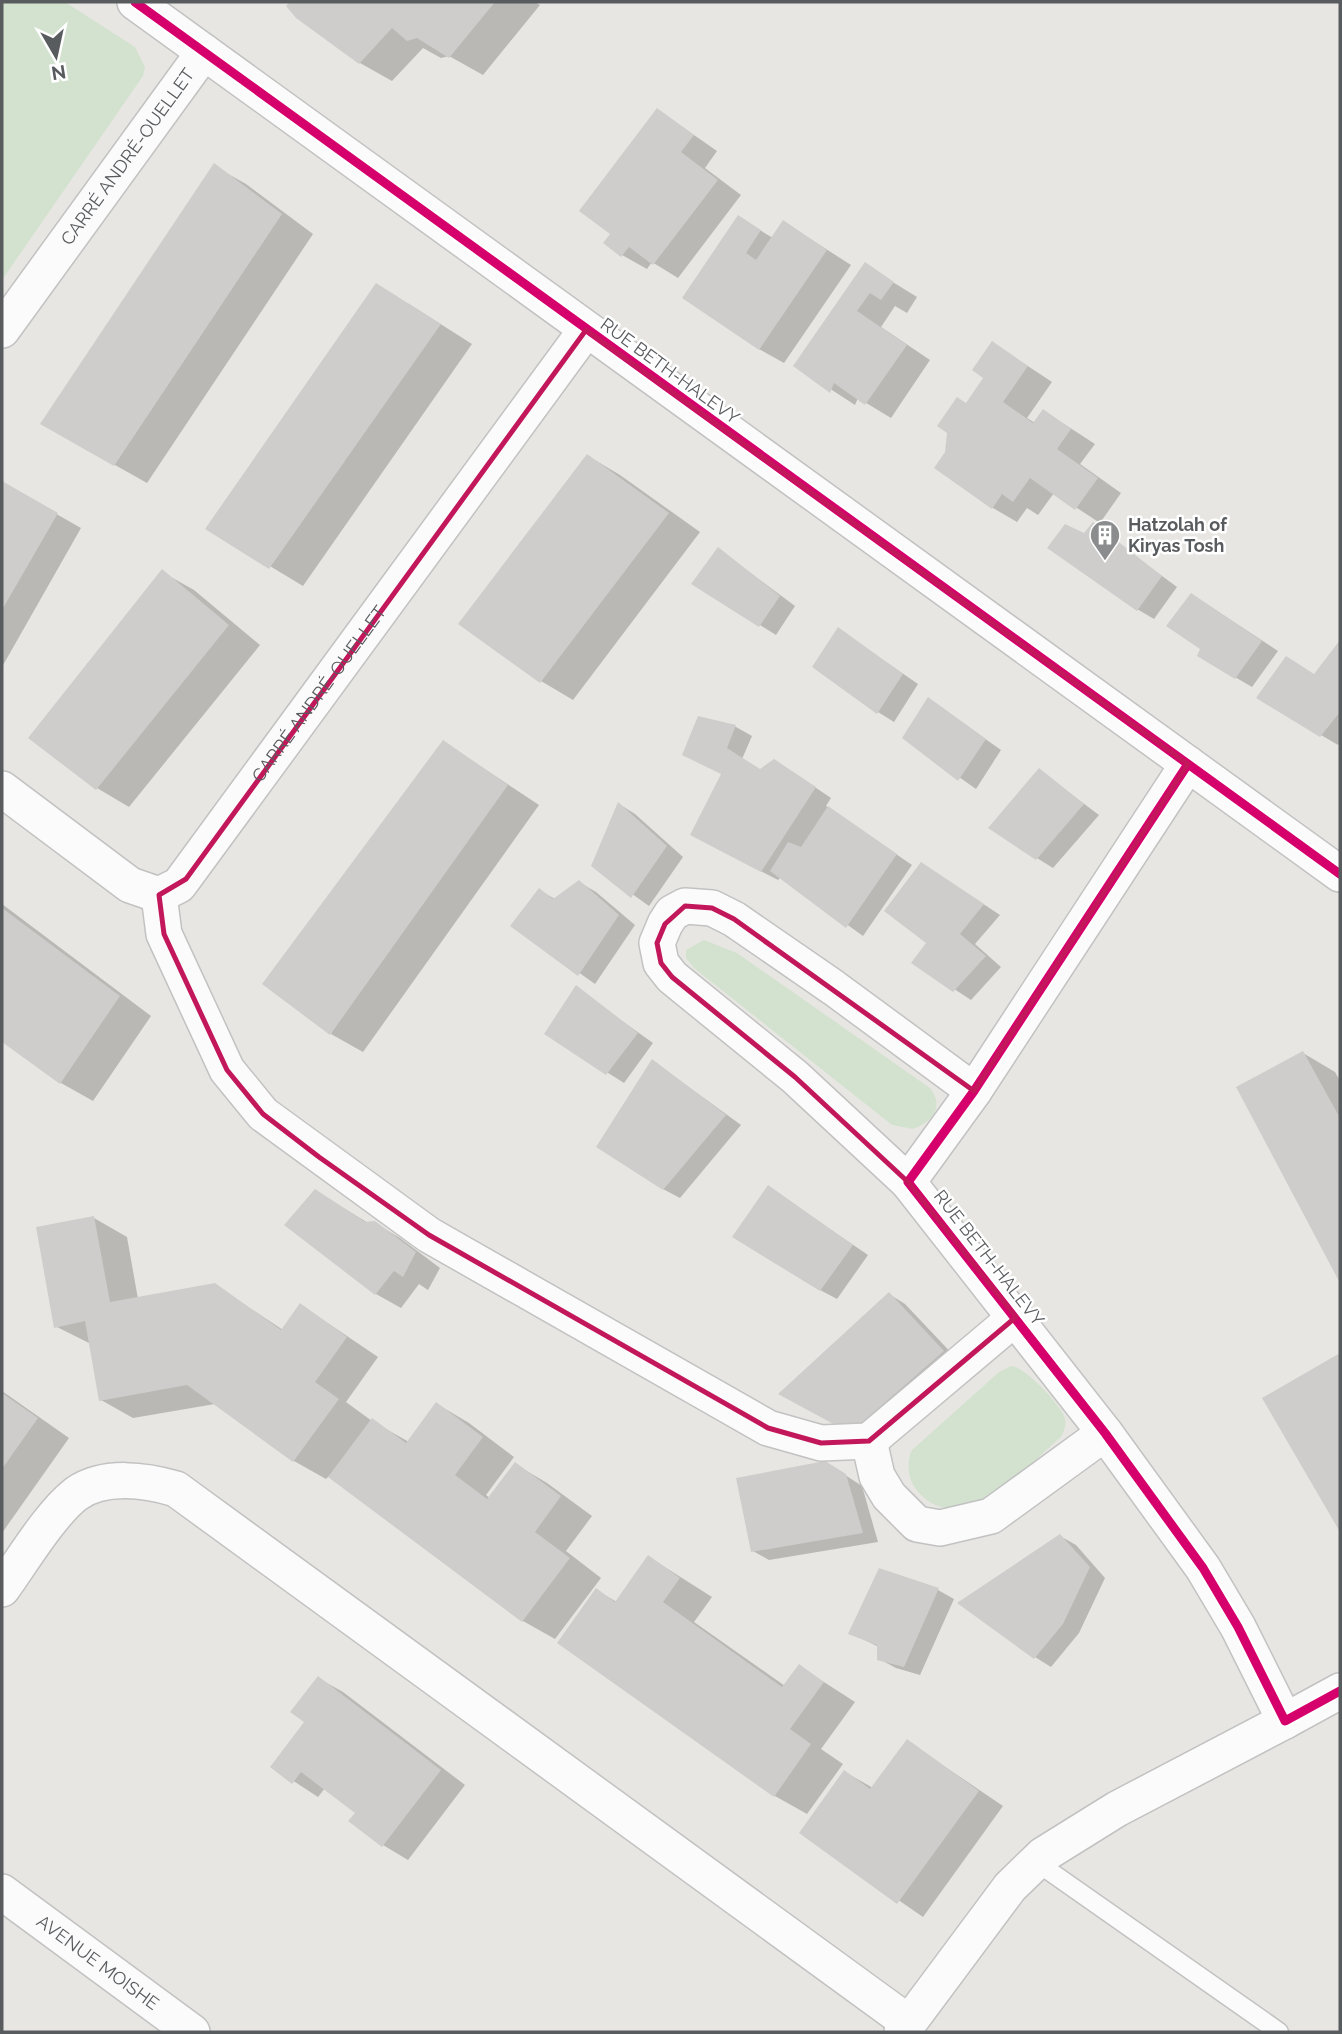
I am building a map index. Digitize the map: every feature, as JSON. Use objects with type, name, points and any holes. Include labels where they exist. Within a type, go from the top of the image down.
[{"type":"street","name":"RUE BETH-HALEVY","points":[[135,2],[1340,874]]},
{"type":"street","name":"CARRÉ ANDRÉ-OUELLET","points":[[2,330],[204,52]]},
{"type":"street","name":"CARRÉ ANDRÉ-OUELLET","points":[[159,895],[170,892],[186,878],[586,330]]},
{"type":"street","points":[[908,1182],[974,1091],[1188,764]]},
{"type":"street","points":[[2,789],[130,885],[159,895],[164,934],[227,1070],[263,1114],[318,1157],[439,1241],[768,1429],[821,1443],[869,1441],[877,1476],[889,1496],[916,1524],[940,1528],[991,1516],[1105,1433]]},
{"type":"street","name":"RUE BETH-HALEVY","points":[[974,1091],[834,988],[734,919],[700,906],[685,906],[672,913],[657,943],[661,963],[672,977],[795,1077],[908,1182],[1105,1433],[1203,1568],[1238,1627],[1285,1721]]},
{"type":"street","name":"RUE BETH-HALEVY","points":[[869,1441],[1016,1317]]},
{"type":"street","points":[[2,1590],[46,1528],[77,1494],[114,1481],[147,1480],[176,1489],[905,2028],[1010,1887],[1035,1861],[1094,1822],[1340,1691]]},
{"type":"street","name":"AVENUE MOISHE","points":[[2,1892],[192,2032]]},
{"type":"lane","points":[[1035,1861],[1279,2032]]},
{"type":"highlighted area","points":[[586,330],[1188,764],[974,1091],[734,919],[712,908],[685,906],[665,924],[657,943],[661,963],[672,977],[795,1077],[908,1182],[1016,1317],[869,1441],[821,1443],[768,1428],[429,1235],[319,1157],[263,1114],[227,1070],[164,934],[159,895],[186,879]]},
{"type":"green space","points":[[2,2],[65,2],[135,47],[145,67],[143,76],[2,280]]},
{"type":"green space","points":[[704,940],[737,953],[930,1088],[936,1101],[931,1118],[913,1129],[892,1125],[694,968],[686,958],[686,950]]},
{"type":"green space","points":[[1011,1366],[1032,1378],[1061,1410],[1065,1424],[1061,1437],[995,1493],[975,1503],[956,1508],[938,1506],[921,1495],[913,1485],[909,1469],[911,1451],[999,1372]]},
{"type":"building","points":[[290,2],[495,2],[449,58],[417,38],[407,41],[392,28],[359,64],[296,18],[286,6]]},
{"type":"building","points":[[657,108],[694,135],[681,152],[718,180],[653,265],[629,247],[621,257],[603,243],[610,234],[579,211]]},
{"type":"building","points":[[214,163],[282,214],[114,466],[40,424]]},
{"type":"building","points":[[738,215],[761,230],[746,253],[756,260],[783,220],[827,250],[759,350],[682,298]]},
{"type":"building","points":[[865,262],[894,282],[881,300],[870,293],[857,311],[907,345],[865,405],[834,383],[830,393],[793,366]]},
{"type":"building","points":[[376,283],[441,324],[269,569],[205,529]]},
{"type":"building","points":[[992,341],[1028,366],[1003,402],[1033,423],[1043,409],[1071,429],[1057,449],[1098,478],[1075,510],[1030,478],[1013,502],[1002,494],[992,509],[934,468],[945,452],[947,433],[937,426],[957,397],[966,403],[983,378],[972,370]]},
{"type":"building","points":[[587,454],[669,513],[540,683],[458,624]]},
{"type":"building","points":[[2,481],[58,513],[2,610]]},
{"type":"building","name":"Hatzolah of Kiryas Tosh","points":[[1093,522],[1162,576],[1137,611],[1047,548],[1065,524],[1084,533]]},
{"type":"building","points":[[718,547],[780,596],[759,627],[691,584]]},
{"type":"building","points":[[162,569],[229,625],[96,790],[28,738]]},
{"type":"building","points":[[1191,593],[1262,641],[1235,679],[1197,656],[1200,649],[1166,626]]},
{"type":"building","points":[[838,627],[903,674],[877,714],[812,667]]},
{"type":"building","points":[[1340,640],[1340,712],[1320,737],[1256,698],[1286,656],[1314,674]]},
{"type":"building","points":[[928,697],[986,739],[958,781],[902,738]]},
{"type":"building","points":[[698,716],[736,725],[727,748],[760,769],[774,759],[816,787],[761,872],[690,835],[721,774],[682,755]]},
{"type":"building","points":[[443,740],[508,785],[330,1035],[262,984]]},
{"type":"building","points":[[1039,768],[1084,804],[1036,860],[988,828]]},
{"type":"building","points":[[618,802],[667,846],[631,898],[591,866]]},
{"type":"building","points":[[828,806],[897,854],[846,928],[770,871],[788,842],[801,847]]},
{"type":"building","points":[[921,862],[984,904],[960,934],[986,956],[953,992],[911,963],[926,943],[884,911]]},
{"type":"building","points":[[579,880],[619,915],[578,976],[510,926],[539,888],[553,899]]},
{"type":"building","points":[[2,908],[120,996],[60,1084],[2,1042]]},
{"type":"building","points":[[576,985],[638,1033],[606,1075],[544,1034]]},
{"type":"building","points":[[1303,1051],[1340,1118],[1340,1283],[1236,1087]]},
{"type":"building","points":[[652,1059],[726,1115],[663,1190],[596,1147]]},
{"type":"building","points":[[768,1185],[853,1245],[820,1291],[732,1237]]},
{"type":"building","points":[[315,1189],[365,1222],[375,1221],[416,1252],[403,1277],[394,1271],[375,1295],[284,1225]]},
{"type":"building","points":[[94,1216],[110,1302],[215,1283],[281,1330],[300,1303],[347,1337],[315,1382],[339,1399],[293,1462],[187,1385],[99,1401],[85,1321],[54,1328],[36,1227]]},
{"type":"building","points":[[889,1292],[944,1351],[850,1433],[778,1394]]},
{"type":"building","points":[[1340,1353],[1340,1532],[1262,1398]]},
{"type":"building","points":[[2,1393],[38,1418],[2,1469]]},
{"type":"building","points":[[436,1402],[483,1437],[455,1475],[487,1499],[515,1462],[561,1496],[535,1532],[570,1558],[522,1622],[328,1477],[372,1418],[406,1443]]},
{"type":"building","points":[[825,1461],[846,1474],[863,1533],[751,1552],[736,1478]]},
{"type":"building","points":[[1060,1534],[1090,1567],[1063,1624],[1034,1659],[957,1603]]},
{"type":"building","points":[[648,1555],[680,1578],[663,1602],[782,1687],[799,1664],[824,1682],[790,1729],[811,1744],[774,1797],[557,1643],[596,1588],[615,1602]]},
{"type":"building","points":[[879,1568],[939,1588],[904,1667],[877,1660],[877,1645],[848,1634]]},
{"type":"building","points":[[318,1676],[441,1770],[382,1847],[348,1821],[355,1813],[301,1772],[292,1784],[270,1767],[304,1722],[290,1712]]},
{"type":"building","points":[[907,1739],[979,1791],[897,1904],[799,1833],[844,1770],[870,1789]]},
{"type":"cycle path","points":[[135,2],[1340,874]]},
{"type":"cycle path","points":[[1188,764],[974,1091],[908,1182],[1105,1433],[1203,1568],[1238,1627],[1285,1721],[1340,1691]]},
{"type":"place","name":"Hatzolah of Kiryas Tosh","points":[[1105,562]]}]
